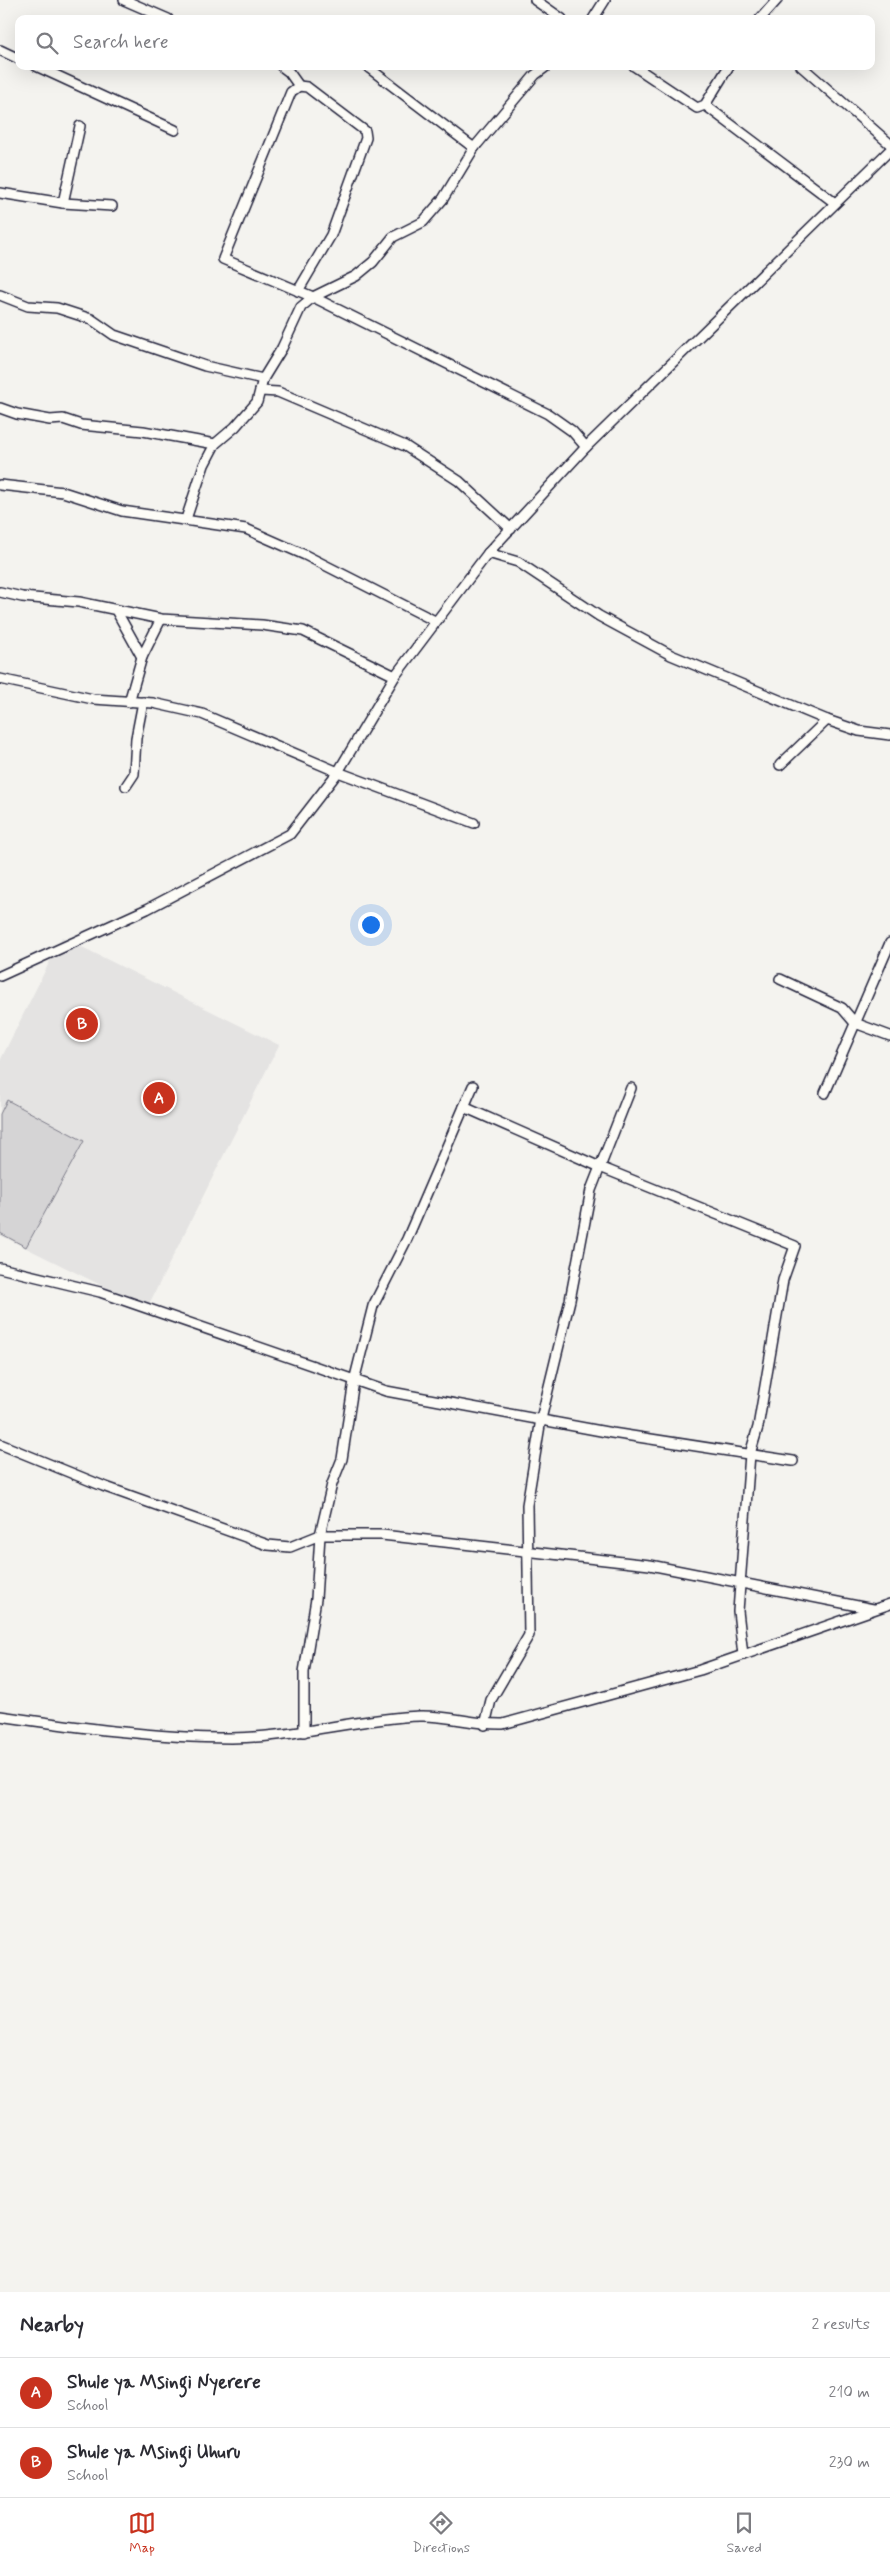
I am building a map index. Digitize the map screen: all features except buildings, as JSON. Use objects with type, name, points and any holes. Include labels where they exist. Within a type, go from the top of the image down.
[{"type":"street","points":[[124,0],[159,15]]},
{"type":"street","points":[[535,0],[556,15]]},
{"type":"street","points":[[595,15],[604,0]]},
{"type":"street","points":[[764,15],[777,0]]},
{"type":"street","points":[[0,50],[15,57]]},
{"type":"street","points":[[45,70],[175,130]]},
{"type":"street","points":[[286,70],[298,86]]},
{"type":"street","points":[[372,70],[474,148]]},
{"type":"street","points":[[186,519],[197,480],[215,444],[235,427],[257,402],[262,391],[263,379],[282,348],[301,307],[313,297],[356,276],[373,262],[392,237],[423,222],[443,198],[474,148],[535,75],[542,70]]},
{"type":"street","points":[[640,70],[697,108],[705,105],[727,70]]},
{"type":"street","points":[[806,70],[890,144]]},
{"type":"street","points":[[298,292],[332,235],[366,138],[365,131],[355,122],[307,87],[298,86],[291,92],[223,259],[298,292],[313,297],[548,414],[572,431],[586,447]]},
{"type":"street","points":[[705,105],[835,203]]},
{"type":"street","points":[[63,203],[80,126]]},
{"type":"street","points":[[0,976],[147,909],[290,834],[338,772],[395,676],[488,553],[586,447],[890,150]]},
{"type":"street","points":[[0,193],[63,203],[112,206]]},
{"type":"street","points":[[0,295],[28,306],[57,308],[91,319],[114,335],[205,366],[263,379]]},
{"type":"street","points":[[262,391],[278,392],[405,446],[458,482],[511,529]]},
{"type":"street","points":[[0,408],[17,414],[50,420],[63,419],[81,425],[143,431],[215,444]]},
{"type":"street","points":[[0,485],[63,492],[122,511],[246,529],[305,555],[435,621]]},
{"type":"street","points":[[488,553],[518,562],[599,616],[672,655],[827,720],[859,731],[890,736]]},
{"type":"street","points":[[0,592],[22,597],[79,602],[117,612],[161,619],[262,626],[303,631],[395,676]]},
{"type":"street","points":[[117,612],[142,657]]},
{"type":"street","points":[[129,702],[142,657],[161,619]]},
{"type":"street","points":[[0,679],[93,699],[143,702],[202,714],[338,772],[474,824]]},
{"type":"street","points":[[126,786],[134,774],[136,738],[143,702]]},
{"type":"street","points":[[780,765],[827,720]]},
{"type":"street","points":[[825,1093],[890,943]]},
{"type":"street","points":[[780,979],[842,1008],[855,1023],[890,1036]]},
{"type":"street","points":[[304,1732],[304,1672],[316,1599],[320,1535],[332,1484],[342,1458],[354,1381],[373,1306],[411,1230],[472,1086]]},
{"type":"street","points":[[485,1725],[491,1700],[528,1635],[527,1505],[541,1419],[570,1300],[591,1190],[631,1088]]},
{"type":"street","points":[[464,1107],[600,1167],[795,1246],[783,1280],[758,1427],[750,1454],[738,1611],[743,1655]]},
{"type":"street","points":[[0,1268],[100,1292],[386,1391],[612,1433],[794,1461]]},
{"type":"street","points":[[0,1444],[104,1486],[268,1546],[290,1547],[320,1535],[382,1535],[650,1566],[875,1610]]},
{"type":"street","points":[[0,1716],[92,1730],[232,1738],[304,1732],[419,1716],[441,1716],[485,1725],[503,1724],[700,1670],[890,1604]]},
{"type":"shaded area","points":[[62,937],[279,1045],[147,1308],[0,1235],[0,1061]]},
{"type":"shaded area","points":[[7,1100],[84,1141],[26,1247],[0,1233],[0,1114]]},
{"type":"place","name":"Shule ya Msingi Uhuru","points":[[82,1024]]},
{"type":"place","name":"Shule ya Msingi Nyerere","points":[[159,1098]]}]
